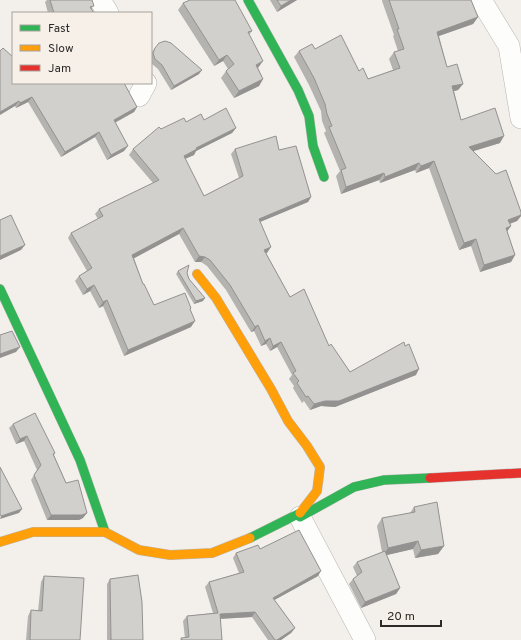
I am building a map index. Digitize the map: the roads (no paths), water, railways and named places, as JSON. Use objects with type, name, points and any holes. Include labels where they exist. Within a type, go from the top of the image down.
[{"type":"street","points":[[100,0],[107,12]]},
{"type":"street","points":[[248,0],[298,90],[308,116],[313,146],[324,177]]},
{"type":"street","points":[[481,0],[509,46],[521,118]]},
{"type":"street","points":[[197,274],[216,298],[271,389],[288,421],[307,446],[320,467],[316,491],[300,515]]},
{"type":"street","points":[[0,289],[80,460],[105,532]]},
{"type":"street","points":[[0,542],[33,532],[105,532],[139,550],[170,555],[212,552],[246,540],[300,515],[354,487],[384,480],[521,473]]},
{"type":"street","points":[[300,515],[365,640]]}]
